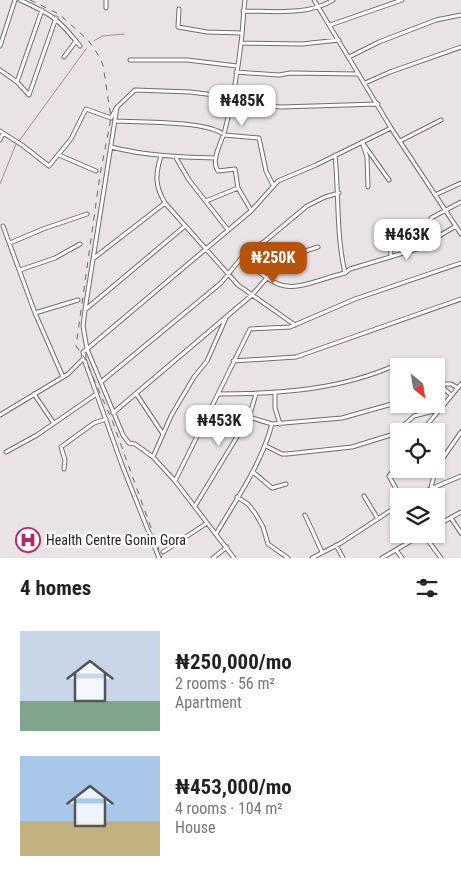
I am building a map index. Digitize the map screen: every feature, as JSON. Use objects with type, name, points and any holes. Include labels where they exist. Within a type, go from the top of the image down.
[{"type":"street","points":[[0,46],[16,0]]},
{"type":"street","points":[[20,0],[56,18],[70,31],[80,46]]},
{"type":"street","points":[[106,0],[106,8]]},
{"type":"street","points":[[245,0],[242,43],[231,104],[215,167],[218,171],[235,169],[238,188],[251,211]]},
{"type":"street","points":[[314,0],[391,128],[461,234]]},
{"type":"street","points":[[244,11],[302,11],[319,7],[333,0]]},
{"type":"street","points":[[330,25],[402,0]]},
{"type":"street","points":[[18,82],[42,10]]},
{"type":"street","points":[[179,10],[178,27],[207,32],[242,33]]},
{"type":"street","points":[[349,57],[379,42],[436,20],[461,14]]},
{"type":"street","points":[[0,70],[18,82],[29,95],[56,18]]},
{"type":"street","points":[[242,43],[302,44],[339,40]]},
{"type":"street","points":[[64,57],[76,41]]},
{"type":"street","points":[[365,83],[390,72],[461,47]]},
{"type":"street","points":[[130,60],[188,60],[237,66]]},
{"type":"street","points":[[236,72],[279,75],[290,73],[359,74]]},
{"type":"street","points":[[0,140],[2,132],[49,166],[72,139],[86,109],[112,118],[116,107],[135,90],[190,92],[231,97]]},
{"type":"street","points":[[231,104],[301,107],[378,104]]},
{"type":"street","points":[[116,107],[116,121],[83,326],[86,349],[125,439],[153,457],[175,481],[234,558]]},
{"type":"street","points":[[400,141],[441,120]]},
{"type":"street","points":[[116,121],[178,124],[218,130],[224,135],[259,138],[266,171],[273,185]]},
{"type":"street","points":[[159,558],[122,465],[83,352],[251,211],[273,185],[391,128]]},
{"type":"street","points":[[362,142],[389,180]]},
{"type":"street","points":[[362,142],[367,156],[368,187]]},
{"type":"street","points":[[111,147],[128,152],[161,156],[216,158]]},
{"type":"street","points":[[59,155],[96,171]]},
{"type":"street","points":[[335,155],[339,193],[338,235],[345,273]]},
{"type":"street","points":[[161,156],[156,172],[156,182],[158,191],[165,203],[238,285],[296,325]]},
{"type":"street","points":[[175,157],[228,230]]},
{"type":"street","points":[[436,194],[461,183]]},
{"type":"street","points":[[206,201],[238,188]]},
{"type":"street","points":[[100,382],[222,283],[242,257],[265,241],[307,206],[339,193]]},
{"type":"street","points":[[431,218],[461,202]]},
{"type":"street","points":[[94,259],[165,203]]},
{"type":"street","points":[[10,243],[87,214]]},
{"type":"street","points":[[3,226],[35,313],[62,377]]},
{"type":"street","points":[[85,310],[185,226]]},
{"type":"street","points":[[242,257],[265,278],[288,288],[345,273],[418,249],[456,226]]},
{"type":"street","points":[[390,242],[391,257]]},
{"type":"street","points":[[20,270],[55,258],[80,244]]},
{"type":"street","points":[[113,413],[137,395],[252,295],[265,278],[287,258],[318,247]]},
{"type":"street","points":[[175,481],[250,329],[296,325],[355,299],[461,263]]},
{"type":"street","points":[[233,361],[296,357],[461,299]]},
{"type":"street","points":[[35,313],[78,300]]},
{"type":"street","points":[[153,457],[163,434],[194,377],[207,362],[226,317]]},
{"type":"street","points":[[0,415],[62,377],[84,358]]},
{"type":"street","points":[[218,394],[256,394],[338,384],[390,367]]},
{"type":"street","points":[[445,385],[451,384],[458,388]]},
{"type":"street","points":[[445,402],[461,384]]},
{"type":"street","points":[[445,389],[451,396]]},
{"type":"street","points":[[275,392],[275,408],[280,424]]},
{"type":"street","points":[[34,394],[53,422]]},
{"type":"street","points":[[6,452],[37,435],[53,422],[96,394]]},
{"type":"street","points":[[195,506],[249,417],[256,394]]},
{"type":"street","points":[[137,395],[163,434]]},
{"type":"street","points":[[249,417],[272,424],[280,424],[342,418],[390,405]]},
{"type":"street","points":[[266,446],[282,454],[352,447],[394,434],[414,416],[426,413]]},
{"type":"street","points":[[428,423],[436,413]]},
{"type":"street","points":[[64,469],[65,460],[61,447],[94,423],[106,419]]},
{"type":"street","points":[[216,534],[253,472],[266,446],[272,424]]},
{"type":"street","points":[[445,455],[461,432]]},
{"type":"street","points":[[253,472],[272,488],[286,484]]},
{"type":"street","points":[[431,487],[461,476]]},
{"type":"street","points":[[431,487],[433,478]]},
{"type":"street","points":[[364,496],[378,519]]},
{"type":"street","points":[[238,497],[255,513],[264,527],[268,544],[288,558]]},
{"type":"street","points":[[312,558],[390,511]]},
{"type":"street","points":[[445,521],[461,512]]},
{"type":"street","points":[[305,515],[322,552]]},
{"type":"street","points":[[451,518],[461,533]]},
{"type":"street","points":[[164,552],[207,523]]},
{"type":"street","points":[[382,558],[408,543]]},
{"type":"street","points":[[430,543],[441,558]]},
{"type":"street","points":[[336,545],[343,558]]},
{"type":"street","points":[[213,558],[227,547]]},
{"type":"street","points":[[396,550],[402,558]]},
{"type":"waterway","points":[[94,41],[102,36],[124,34]]},
{"type":"waterway","points":[[19,141],[86,49]]},
{"type":"waterway","points":[[0,184],[16,144]]},
{"type":"railway","points":[[30,0],[59,14],[88,40],[103,65],[111,118],[100,175],[76,346],[84,357],[112,420],[162,558]]},
{"type":"place","name":"Health Centre Gonin Gora","points":[[28,540]]}]
